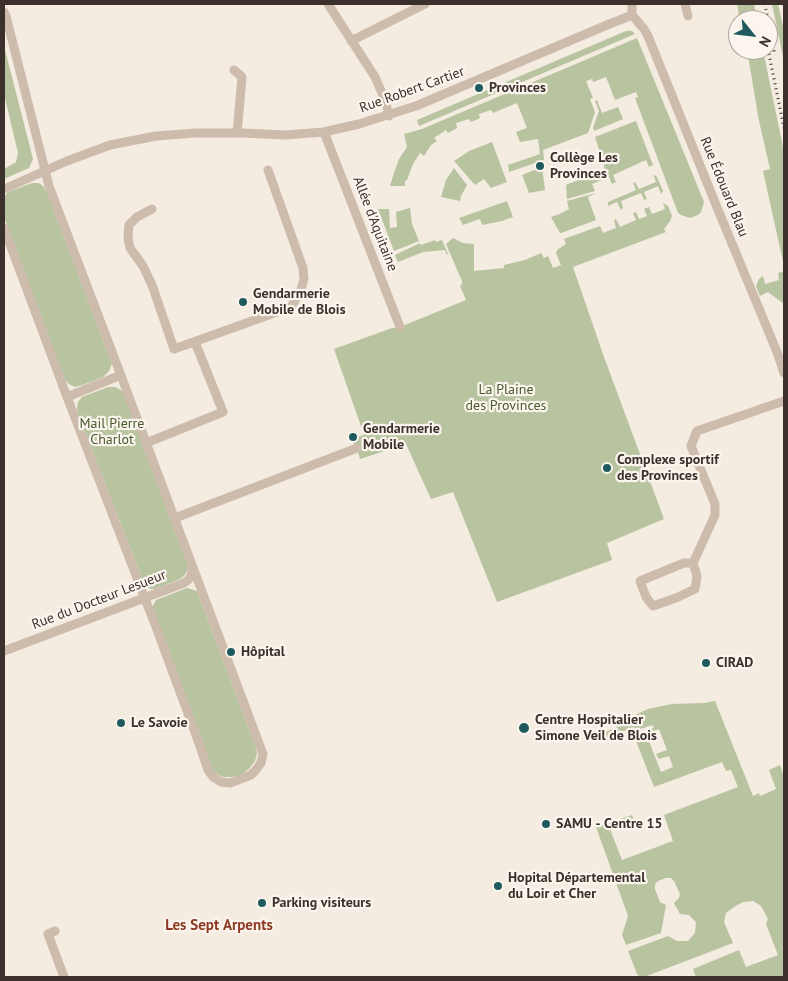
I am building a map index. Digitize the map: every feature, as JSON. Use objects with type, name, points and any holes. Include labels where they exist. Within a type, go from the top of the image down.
[{"type":"street","points":[[328,4],[378,83],[385,100],[388,116]]},
{"type":"street","points":[[352,41],[425,4]]},
{"type":"street","points":[[632,4],[632,15]]},
{"type":"street","points":[[685,4],[688,16]]},
{"type":"street","points":[[4,12],[53,198],[263,754],[261,763],[252,775],[230,783],[221,782],[213,777],[208,770],[145,597],[4,228]]},
{"type":"street","name":"Rue Robert Cartier","points":[[4,189],[110,145],[147,137],[196,133],[285,135],[324,132],[388,116],[632,15]]},
{"type":"street","name":"Rue Édouard Blau","points":[[632,15],[648,36],[784,373]]},
{"type":"street","points":[[234,70],[242,77],[237,133]]},
{"type":"street","name":"Allée d'Aquitaine","points":[[324,132],[400,327]]},
{"type":"street","points":[[152,209],[137,217],[129,225],[128,238],[130,248],[143,266],[152,286],[174,349],[291,307],[302,289],[304,268],[268,170]]},
{"type":"street","points":[[146,443],[223,412],[195,342]]},
{"type":"street","points":[[67,397],[121,375]]},
{"type":"street","points":[[693,563],[684,563],[640,581],[646,597],[652,606],[696,589],[697,576],[693,563],[715,515],[715,504],[691,446],[697,432],[784,402]]},
{"type":"street","points":[[175,518],[357,448]]},
{"type":"street","name":"Rue du Docteur Lesueur","points":[[4,651],[184,582],[191,576],[191,564]]},
{"type":"street","points":[[184,582],[193,582],[201,588]]},
{"type":"street","points":[[55,931],[48,934],[64,977]]},
{"type":"green space","points":[[737,4],[754,4],[755,10],[738,10]]},
{"type":"green space","points":[[772,4],[778,4],[784,30],[784,62],[778,33],[778,10],[773,10]]},
{"type":"green space","points":[[626,31],[632,31],[635,34],[419,126],[417,120]]},
{"type":"green space","points":[[637,38],[704,202],[698,215],[690,218],[678,213],[635,98],[638,97],[636,92],[615,100],[606,77],[593,82],[592,79],[586,81],[593,98],[590,99],[595,112],[588,133],[543,150],[544,160],[509,172],[508,165],[540,154],[538,139],[520,142],[516,132],[527,128],[517,103],[493,113],[491,110],[479,114],[480,118],[471,122],[469,119],[456,123],[457,128],[448,133],[446,130],[434,138],[437,141],[431,145],[424,156],[420,153],[405,181],[405,186],[390,186],[399,159],[407,147],[404,134],[422,129]]},
{"type":"green space","points":[[4,46],[33,159],[29,168],[4,179],[4,169],[16,162],[18,153],[4,94]]},
{"type":"green space","points":[[749,60],[765,60],[784,152],[784,266],[763,171],[770,169],[759,121]]},
{"type":"green space","points":[[597,100],[602,113],[618,107],[623,119],[594,131],[593,128],[599,111],[595,101]]},
{"type":"green space","points":[[636,121],[653,165],[649,167],[646,160],[613,175],[616,182],[612,184],[609,177],[592,184],[595,191],[567,199],[566,185],[605,170],[603,161],[612,154],[611,152],[607,157],[602,158],[595,137]]},
{"type":"green space","points":[[492,142],[507,182],[491,188],[484,179],[475,185],[454,161],[469,151]]},
{"type":"green space","points":[[542,167],[545,190],[529,193],[522,175]]},
{"type":"green space","points":[[454,168],[467,185],[460,201],[441,197],[446,180]]},
{"type":"green space","points":[[653,174],[657,177],[663,191],[661,194],[658,186],[644,192],[647,199],[644,200],[641,193],[621,201],[623,208],[621,210],[617,202],[608,206],[608,202],[636,190],[633,183],[635,182],[639,189],[656,182]]},
{"type":"green space","name":"Mail Pierre Charlot","points":[[32,183],[39,183],[44,187],[48,195],[112,364],[109,371],[103,377],[75,387],[65,380],[4,217],[4,197],[8,192]]},
{"type":"green space","points":[[596,193],[588,197],[596,220],[560,233],[551,217],[569,209],[567,201]]},
{"type":"green space","points":[[507,201],[513,217],[502,221],[482,225],[480,219],[463,225],[459,218]]},
{"type":"green space","name":"La Plaine des Provinces","points":[[663,203],[668,206],[672,216],[664,229],[666,232],[573,267],[664,519],[607,543],[612,560],[497,602],[453,492],[431,499],[406,444],[360,459],[357,448],[352,441],[364,435],[334,349],[392,328],[400,327],[466,300],[460,286],[462,281],[446,244],[453,238],[463,243],[474,244],[474,271],[504,268],[504,265],[525,260],[541,253],[544,258],[548,256],[553,268],[561,265],[556,253],[557,250],[566,244],[564,239],[600,226],[603,233],[616,228],[614,220],[616,219],[620,227],[636,220],[633,213],[636,212],[639,219],[647,216],[644,209],[649,207],[652,214],[665,209]]},
{"type":"green space","points":[[410,208],[412,224],[419,241],[394,251],[378,209],[389,209],[390,228],[397,227],[396,212]]},
{"type":"green space","points":[[435,240],[436,242],[442,240],[447,255],[445,250],[423,252],[398,262],[395,255],[420,243],[421,245]]},
{"type":"green space","points":[[784,271],[784,304],[768,292],[760,296],[756,286],[759,279],[763,276],[765,284],[779,280],[778,273]]},
{"type":"green space","name":"Mail Pierre Charlot","points":[[108,387],[115,387],[121,390],[124,395],[188,566],[184,576],[180,579],[156,589],[150,589],[145,586],[77,409],[78,402],[82,397]]},
{"type":"green space","points":[[187,588],[197,591],[256,748],[255,761],[241,775],[223,777],[215,773],[211,767],[151,609],[156,600]]},
{"type":"green space","points":[[715,701],[753,796],[759,793],[760,796],[776,789],[769,770],[780,765],[784,777],[784,977],[696,977],[693,969],[739,950],[746,967],[778,955],[766,924],[768,919],[761,906],[753,901],[743,902],[726,913],[724,922],[733,943],[640,977],[628,951],[668,936],[677,941],[688,941],[695,933],[696,922],[689,915],[680,914],[674,903],[680,894],[674,881],[671,878],[666,878],[655,884],[660,902],[666,905],[661,933],[626,945],[622,935],[628,916],[596,827],[632,815],[634,820],[610,829],[622,860],[673,841],[664,815],[738,787],[731,770],[726,771],[722,762],[654,787],[634,736],[645,731],[661,772],[673,767],[669,756],[659,759],[656,754],[667,750],[659,729],[649,733],[648,730],[654,728],[652,725],[634,731],[634,727],[613,735],[614,738],[605,742],[603,733],[620,726],[618,723],[648,709],[672,704]]},
{"type":"railway","points":[[765,4],[766,10]]},
{"type":"railway","points":[[770,60],[784,128]]},
{"type":"place","name":"Provinces","points":[[479,88]]},
{"type":"place","name":"Collège Les Provinces","points":[[540,166]]},
{"type":"place","name":"Gendarmerie Mobile de Blois","points":[[243,302]]},
{"type":"place","name":"Gendarmerie Mobile","points":[[353,437]]},
{"type":"place","name":"Complexe sportif des Provinces","points":[[607,468]]},
{"type":"place","name":"Hôpital","points":[[231,652]]},
{"type":"place","name":"CIRAD","points":[[706,663]]},
{"type":"place","name":"Le Savoie","points":[[121,723]]},
{"type":"place","name":"Centre Hospitalier Simone Veil de Blois","points":[[524,728]]},
{"type":"place","name":"SAMU - Centre 15","points":[[546,824]]},
{"type":"place","name":"Hopital Départemental du Loir et Cher","points":[[498,886]]},
{"type":"place","name":"Parking visiteurs","points":[[262,903]]},
{"type":"district","name":"Les Sept Arpents","points":[[219,926]]}]
